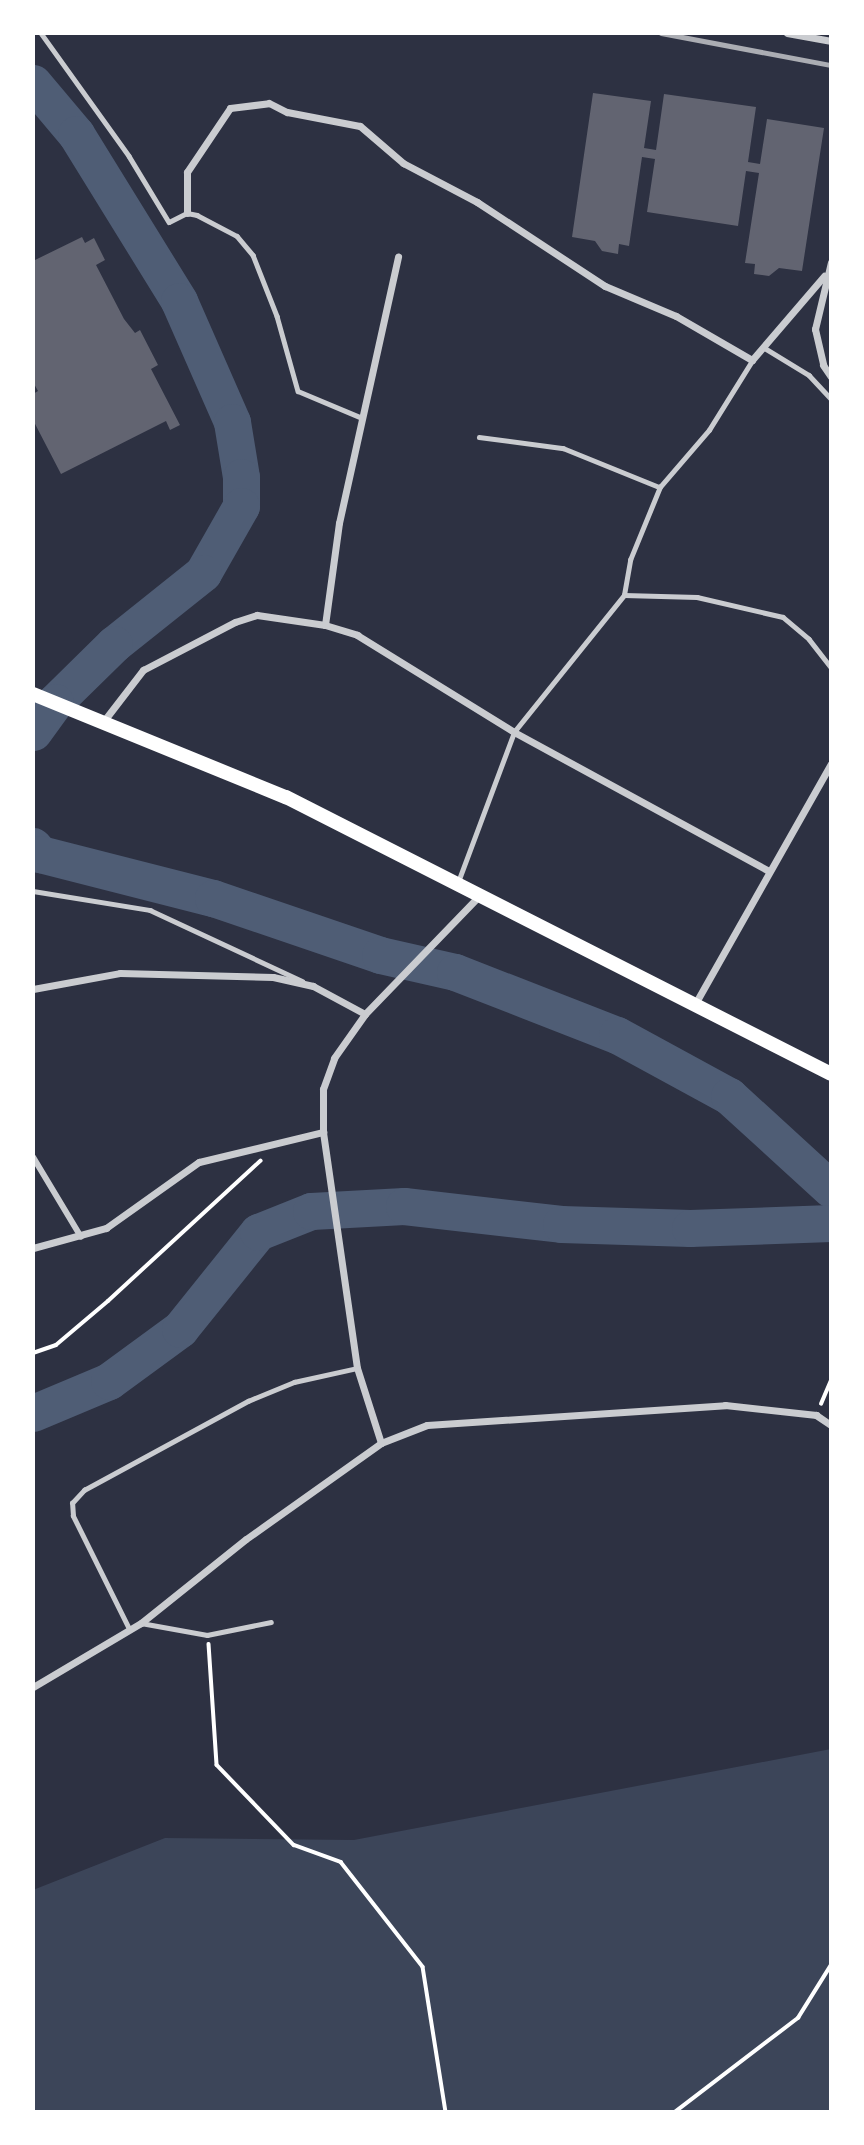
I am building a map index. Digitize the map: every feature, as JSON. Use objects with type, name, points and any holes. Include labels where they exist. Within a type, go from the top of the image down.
[{"type":"highway","points":[[33,694],[286,797],[457,887],[831,1074]]},
{"type":"street","points":[[787,33],[831,41]]},
{"type":"street","points":[[187,213],[187,172],[230,108],[269,103],[311,118],[347,120],[360,126],[403,163],[477,202],[605,286],[676,316],[752,360],[824,276],[831,262]]},
{"type":"street","points":[[325,625],[360,417],[398,256]]},
{"type":"street","points":[[824,276],[815,329],[823,365],[831,377]]},
{"type":"street","points":[[99,721],[143,670],[235,622],[257,615],[325,625],[357,635],[514,732],[769,871]]},
{"type":"street","points":[[694,1005],[831,764]]},
{"type":"street","points":[[381,1443],[357,1368],[340,1260],[324,1135],[328,1073],[365,1014],[478,897]]},
{"type":"street","points":[[33,989],[120,973],[165,972],[273,977],[313,986],[365,1014]]},
{"type":"street","points":[[33,1248],[82,1237],[129,1214],[199,1162],[281,1142],[324,1135]]},
{"type":"street","points":[[33,1157],[82,1237]]},
{"type":"street","points":[[33,1687],[141,1623],[246,1539],[381,1443],[427,1425],[726,1405],[816,1415],[831,1425]]},
{"type":"lane","points":[[41,33],[129,156],[169,222],[187,213],[237,236],[253,255],[277,316],[298,391],[360,417]]},
{"type":"lane","points":[[762,347],[809,375],[831,399]]},
{"type":"lane","points":[[457,887],[514,732],[624,595],[630,560],[660,487],[709,430],[752,360]]},
{"type":"lane","points":[[479,437],[563,449],[660,487]]},
{"type":"lane","points":[[624,595],[697,597],[783,617],[809,639],[831,667]]},
{"type":"lane","points":[[33,891],[150,910],[313,986]]},
{"type":"lane","points":[[130,1630],[73,1516],[72,1503],[84,1490],[248,1401],[294,1382],[357,1368]]},
{"type":"lane","points":[[141,1623],[207,1635],[271,1622]]},
{"type":"path","points":[[33,1353],[56,1345],[108,1301],[281,1142]]},
{"type":"path","points":[[816,1415],[831,1380]]},
{"type":"path","points":[[207,1635],[217,1765],[294,1845],[341,1862],[423,1967],[446,2112]]},
{"type":"path","points":[[675,2112],[798,2018],[831,1965]]},
{"type":"shaded area","points":[[831,1749],[831,2112],[33,2112],[33,1890],[165,1838],[354,1840]]},
{"type":"building","points":[[593,93],[651,101],[644,148],[656,150],[664,94],[756,107],[748,162],[760,164],[767,119],[824,128],[802,271],[779,268],[769,276],[754,274],[755,264],[745,263],[759,173],[746,171],[738,226],[647,212],[655,159],[642,157],[629,246],[619,244],[618,254],[602,251],[595,241],[572,237]]},
{"type":"building","points":[[82,237],[85,243],[94,238],[105,260],[96,265],[124,319],[135,333],[140,330],[158,365],[151,369],[180,425],[170,430],[166,421],[61,474],[33,420],[33,394],[38,391],[33,382],[33,261]]},
{"type":"waterway","points":[[33,83],[76,134],[179,301],[232,422],[241,477],[241,506],[203,573],[114,644],[55,702],[33,732]]},
{"type":"waterway","points":[[33,846],[40,854],[213,898],[380,955],[455,972],[617,1035],[729,1096],[831,1189]]},
{"type":"waterway","points":[[33,1413],[109,1381],[180,1329],[258,1232],[311,1211],[404,1206],[561,1224],[690,1228],[831,1223]]},
{"type":"railway","points":[[661,33],[831,65]]}]
